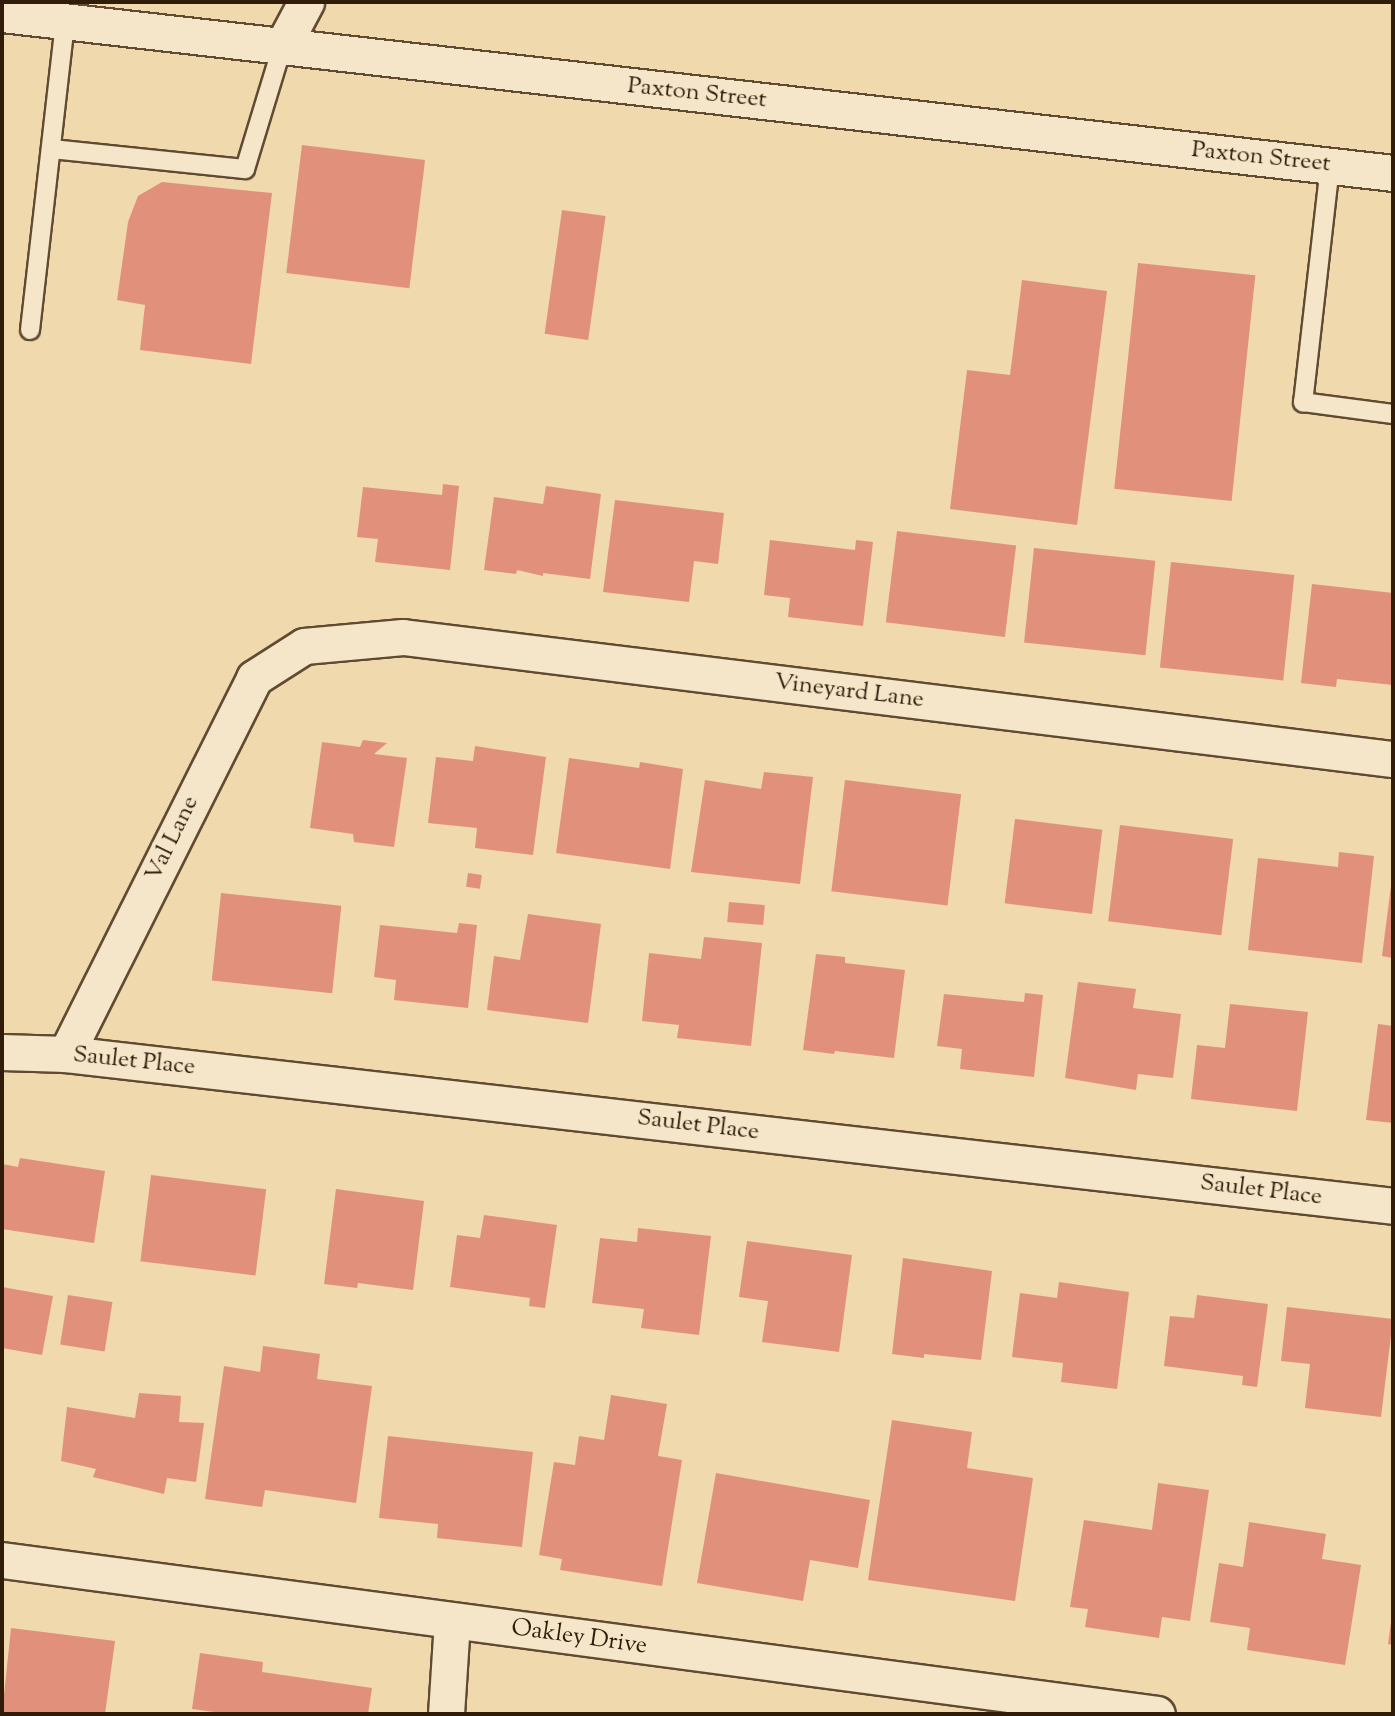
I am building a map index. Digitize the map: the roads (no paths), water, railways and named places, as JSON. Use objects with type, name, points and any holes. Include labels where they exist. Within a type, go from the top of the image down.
[{"type":"street","points":[[282,47],[306,2]]},
{"type":"street","name":"Paxton Street","points":[[2,14],[1393,173]]},
{"type":"street","name":"Vineyard Lane","points":[[304,646],[403,637],[1393,759]]},
{"type":"street","name":"Val Lane","points":[[66,1054],[254,678],[304,646]]},
{"type":"street","name":"Saulet Place","points":[[2,1052],[66,1054],[1393,1206]]},
{"type":"street","name":"Oakley Drive","points":[[2,1560],[1063,1708],[1157,1714]]},
{"type":"street","points":[[446,1714],[452,1621]]},
{"type":"lane","points":[[30,330],[65,22]]},
{"type":"lane","points":[[51,149],[246,169],[282,47]]},
{"type":"lane","points":[[1330,166],[1303,402],[1393,414]]}]
